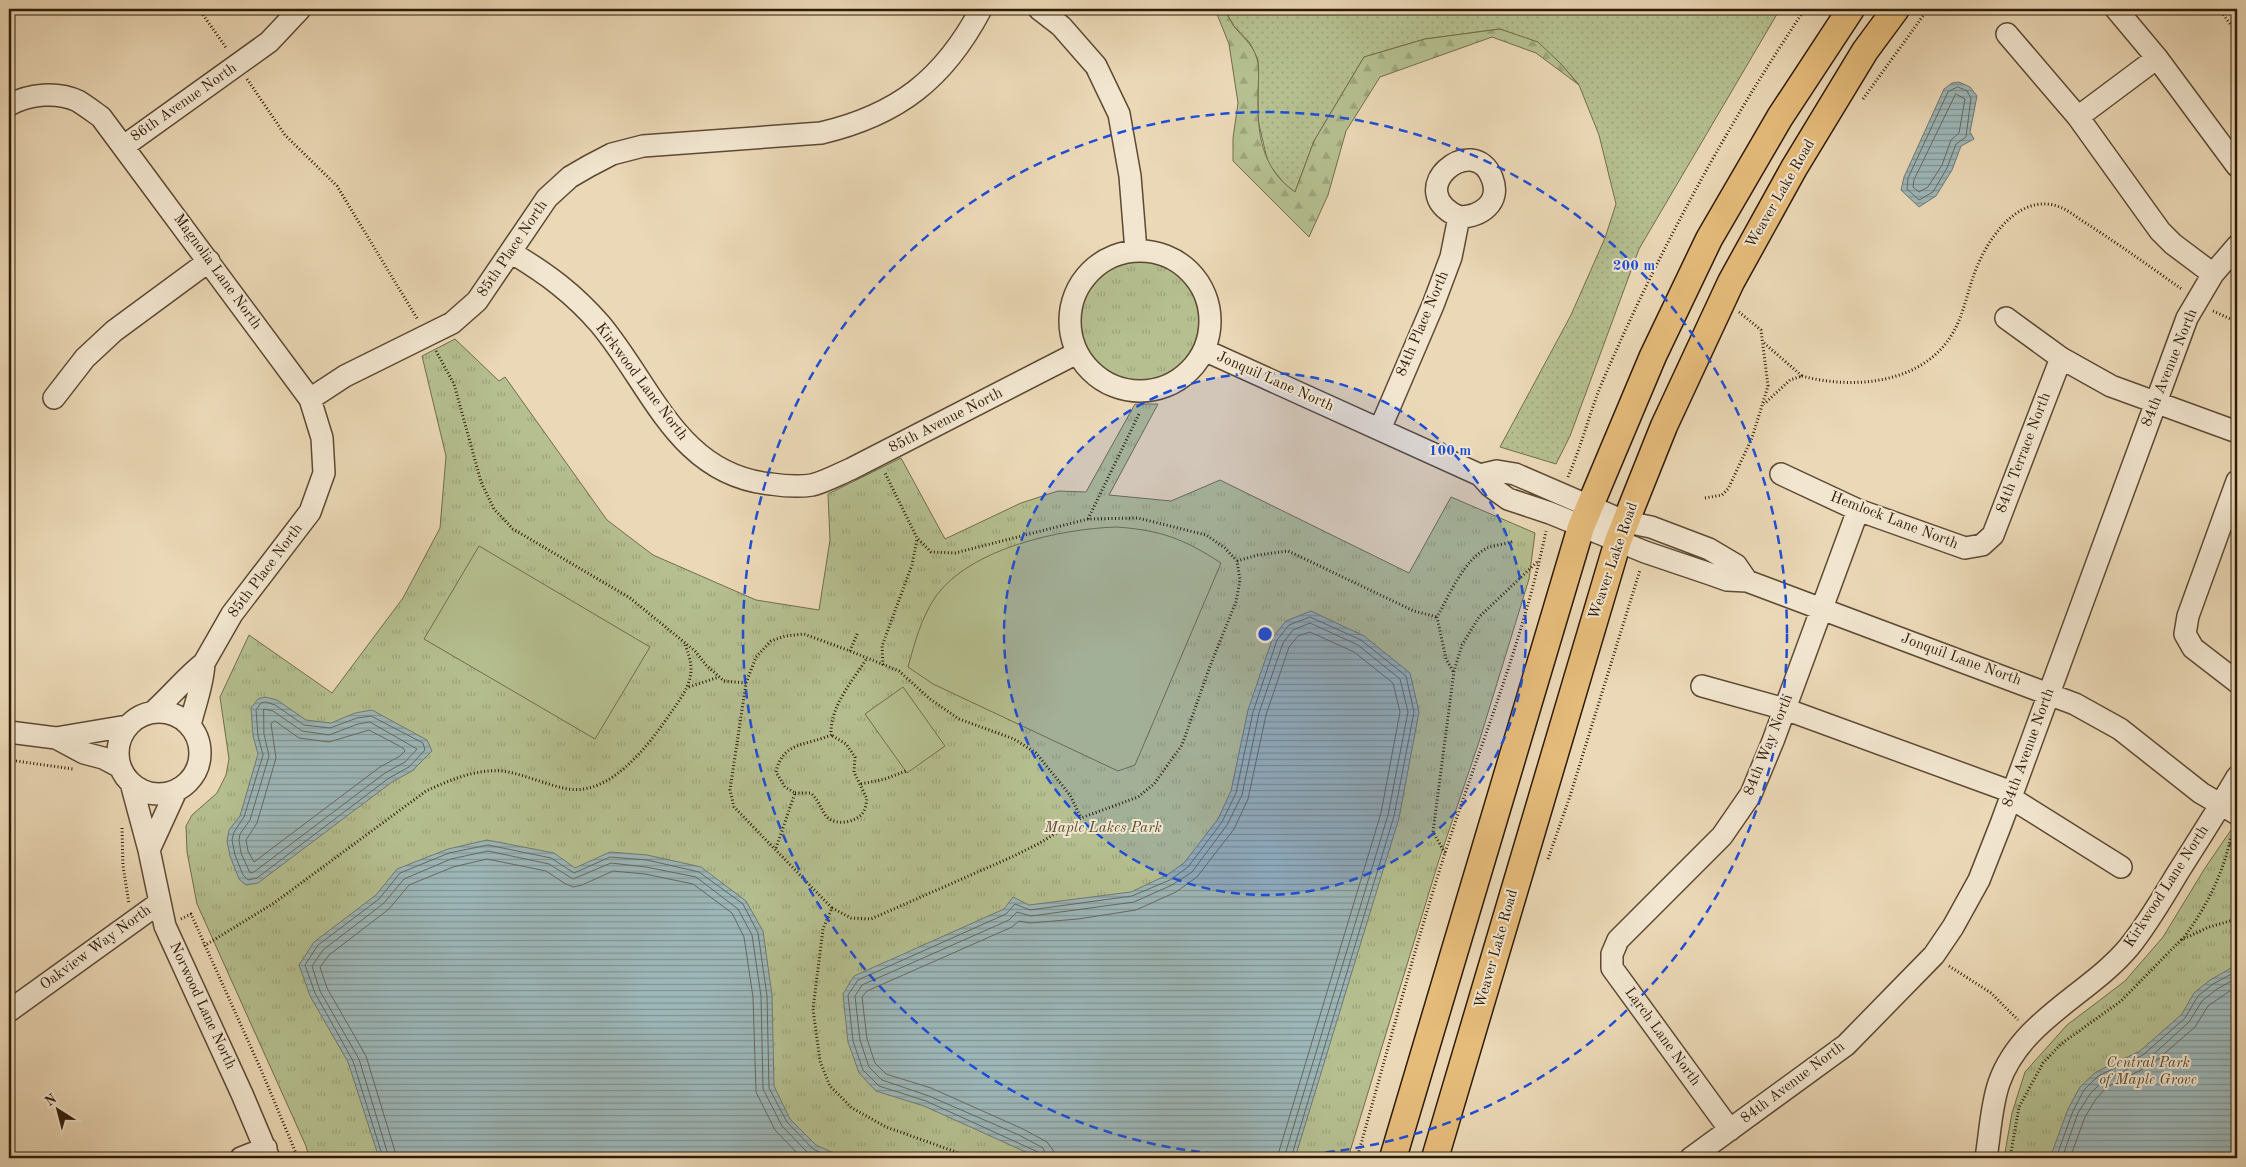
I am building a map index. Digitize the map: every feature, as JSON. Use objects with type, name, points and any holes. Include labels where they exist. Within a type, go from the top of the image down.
[{"type":"main road","points":[[1393,1158],[1586,516],[1653,356],[1709,239],[1780,117],[1851,9]]},
{"type":"main road","name":"Weaver Lake Road","points":[[1436,1158],[1573,687],[1622,532],[1664,426],[1731,282],[1804,151],[1865,51],[1896,9]]},
{"type":"street","name":"86th Avenue North","points":[[9,105],[22,98],[49,94],[77,101],[101,117],[124,146],[269,42],[300,9]]},
{"type":"street","name":"85th Place North","points":[[153,712],[174,693],[185,678],[204,663],[232,614],[310,512],[324,473],[322,438],[310,398],[345,376],[452,323],[477,301],[512,253],[533,217],[547,198],[570,177],[612,154],[642,146],[821,133],[846,127],[878,115],[909,97],[935,75],[981,9]]},
{"type":"street","points":[[1039,9],[1061,26],[1096,66],[1119,114],[1130,176],[1136,251],[1113,256],[1093,268],[1079,286],[1070,308],[1070,331],[1077,353],[1087,369],[1102,380],[1118,388],[1153,390],[1169,385],[1184,376],[1204,350]]},
{"type":"street","points":[[2116,9],[2157,58],[2237,166]]},
{"type":"street","points":[[2007,34],[2078,117],[2160,231],[2173,244],[2213,274]]},
{"type":"street","points":[[2078,117],[2157,58]]},
{"type":"street","name":"Magnolia Lane North","points":[[124,146],[310,398]]},
{"type":"street","name":"84th Place North","points":[[1380,429],[1433,305],[1451,257],[1459,217]]},
{"type":"street","name":"84th Avenue North","points":[[1691,1158],[1846,1045],[1934,955],[1953,926],[1979,880],[2012,795],[2040,714],[2050,693],[2187,318],[2213,274],[2237,246]]},
{"type":"street","name":"Jonquil Lane North","points":[[1136,251],[1159,254],[1181,264],[1197,281],[1208,303],[1210,326],[1204,350],[1480,475],[1497,471],[1515,474],[1586,516],[1727,580],[1747,581],[2050,693],[2083,708],[2120,729],[2201,793],[2229,810]]},
{"type":"street","name":"Kirkwood Lane North","points":[[512,253],[557,282],[601,326],[672,427],[700,456],[739,479],[787,486],[813,485]]},
{"type":"street","points":[[54,398],[84,358],[114,331],[209,261]]},
{"type":"street","points":[[2006,318],[2060,358],[2111,386],[2237,432]]},
{"type":"street","name":"85th Avenue North","points":[[813,485],[877,457],[1077,353]]},
{"type":"street","name":"84th Terrace North","points":[[1982,545],[1993,535],[2060,358]]},
{"type":"street","name":"Hemlock Lane North","points":[[1780,474],[1858,510],[1965,548],[1982,545]]},
{"type":"street","points":[[2237,481],[2188,616],[2185,634],[2193,648],[2237,682]]},
{"type":"street","name":"84th Way North","points":[[1618,940],[1722,836],[1751,794],[1785,709],[1858,510]]},
{"type":"street","name":"85th Place North","points":[[190,725],[197,696],[203,684],[204,663]]},
{"type":"street","points":[[1702,686],[1785,709],[2012,795],[2121,867]]},
{"type":"street","points":[[56,738],[84,753],[104,758],[125,775],[138,790],[157,795],[176,792],[192,780],[200,762],[199,742],[190,725],[173,714],[153,712],[139,716],[127,726],[118,742],[117,760],[125,775]]},
{"type":"street","points":[[9,732],[56,738],[127,726]]},
{"type":"street","name":"Norwood Lane North","points":[[125,775],[149,850],[165,926],[268,1153]]},
{"type":"street","name":"Kirkwood Lane North","points":[[1986,1158],[1999,1083],[2014,1055],[2035,1028],[2100,976],[2130,945],[2229,810],[2237,777]]},
{"type":"street","points":[[149,850],[176,792]]},
{"type":"street","name":"Oakview Way North","points":[[9,1011],[159,902]]},
{"type":"street","name":"Larch Lane North","points":[[1618,940],[1612,954],[1612,968],[1730,1130]]},
{"type":"street","points":[[241,1158],[268,1153]]},
{"type":"path","points":[[199,9],[285,135],[337,186],[428,336],[454,384],[481,482],[494,509],[513,529],[630,598],[684,642],[724,681],[746,683]]},
{"type":"path","points":[[1566,481],[1597,396],[1651,275],[1744,105],[1805,9]]},
{"type":"path","points":[[1861,102],[1928,9]]},
{"type":"path","points":[[2219,9],[2237,34]]},
{"type":"path","points":[[1763,342],[1802,376],[1824,382],[1856,384],[1894,378],[1931,358],[1953,332],[1980,260],[2002,226],[2022,208],[2038,204],[2060,207],[2124,247],[2179,287]]},
{"type":"path","points":[[1705,498],[1722,494],[1731,485],[1752,438],[1768,386],[1762,330],[1739,312],[1743,304]]},
{"type":"path","points":[[1762,406],[1783,386],[1802,376]]},
{"type":"path","points":[[1088,519],[1140,412]]},
{"type":"path","points":[[877,457],[917,538],[931,552],[954,553],[1088,519],[1138,518],[1206,535],[1225,548],[1237,561],[1240,580],[1236,602],[1210,666],[1182,745],[1160,777],[1138,797],[1080,818],[1030,848],[871,919],[851,918],[832,908],[776,848],[734,807],[730,790],[746,683],[756,657],[771,641],[785,636],[804,634],[899,671],[930,699],[959,718],[1014,739],[1036,753],[1070,795],[1080,818]]},
{"type":"path","points":[[1356,1158],[1445,853],[1512,660],[1528,607],[1546,524]]},
{"type":"path","points":[[883,665],[882,646],[912,565],[917,538]]},
{"type":"path","points":[[1454,671],[1446,660],[1437,617],[1466,567],[1476,557],[1488,548],[1514,542]]},
{"type":"path","points":[[1237,561],[1258,555],[1288,551],[1414,611],[1437,617]]},
{"type":"path","points":[[1445,853],[1433,832],[1454,671],[1462,644],[1479,617],[1538,560]]},
{"type":"path","points":[[1545,867],[1570,796],[1640,573]]},
{"type":"path","points":[[850,651],[858,632]]},
{"type":"path","points":[[204,946],[274,903],[426,791],[444,783],[476,772],[502,771],[570,789],[601,783],[613,777],[650,744],[689,687],[690,661],[684,642]]},
{"type":"path","points":[[831,736],[830,721],[838,703],[867,658]]},
{"type":"path","points":[[689,687],[720,677]]},
{"type":"path","points":[[831,736],[846,744],[855,757],[854,772],[861,784],[867,799],[862,814],[851,821],[839,823],[827,817],[820,803],[811,793],[795,793],[784,787],[776,772],[779,758],[789,749],[831,736]]},
{"type":"path","points":[[9,760],[82,770]]},
{"type":"path","points":[[861,784],[885,779],[906,771]]},
{"type":"path","points":[[776,848],[795,793]]},
{"type":"path","points":[[122,818],[122,866],[128,899]]},
{"type":"path","points":[[2010,1158],[2019,1107],[2043,1062],[2062,1044],[2121,1001],[2182,940],[2206,904],[2223,867],[2231,836]]},
{"type":"path","points":[[2229,843],[2237,855]]},
{"type":"path","points":[[832,908],[824,929],[812,1009],[820,1061],[830,1086],[852,1108],[886,1127],[973,1158]]},
{"type":"path","points":[[191,914],[262,1072],[298,1158]]},
{"type":"path","points":[[2182,940],[2210,927],[2237,919]]},
{"type":"path","points":[[1934,955],[1991,993],[2018,1020]]},
{"type":"green space","points":[[1215,9],[1224,9],[1233,25],[1255,54],[1258,67],[1260,136],[1263,148],[1275,172],[1295,192],[1314,141],[1364,57],[1425,39],[1500,29],[1538,42],[1579,85],[1536,53],[1492,37],[1380,77],[1346,131],[1328,195],[1309,237],[1233,161],[1233,138],[1238,103],[1229,44]]},
{"type":"green space","points":[[1224,9],[1780,9],[1639,249],[1570,436],[1556,464],[1500,447],[1571,315],[1605,238],[1616,204],[1599,135],[1579,85],[1561,64],[1538,43],[1500,29],[1425,39],[1364,57],[1314,141],[1295,192],[1286,186],[1268,163],[1258,120],[1258,60],[1250,43],[1234,26]]},
{"type":"green space","points":[[1139,261],[1162,265],[1182,278],[1195,298],[1199,321],[1195,344],[1182,364],[1162,377],[1139,381],[1116,377],[1096,364],[1083,344],[1079,321],[1083,298],[1096,278],[1116,265]]},
{"type":"green space","name":"Maple Lakes Park","points":[[455,339],[499,381],[505,377],[607,520],[653,555],[756,600],[819,610],[830,540],[828,494],[901,458],[945,539],[1021,503],[1058,491],[1086,492],[1135,404],[1158,404],[1109,495],[1171,501],[1220,480],[1409,573],[1451,497],[1535,533],[1529,579],[1479,742],[1439,860],[1348,1158],[309,1158],[306,1146],[197,904],[187,852],[186,826],[192,815],[217,793],[226,775],[229,759],[220,697],[249,635],[332,693],[403,598],[440,528],[446,456],[422,356]]},
{"type":"green space","points":[[1116,527],[1132,528],[1172,537],[1221,563],[1135,765],[1118,771],[933,684],[908,667],[919,630],[931,604],[951,579],[971,565],[1018,544],[1044,537],[1069,532]]},
{"type":"green space","points":[[479,546],[650,647],[595,739],[424,639]]},
{"type":"green space","points":[[903,687],[945,746],[907,773],[865,714]]},
{"type":"green space","name":"Central Park of Maple Grove","points":[[2231,830],[2237,833],[2237,1158],[2004,1158],[2012,1113],[2025,1072],[2067,1025],[2125,981],[2163,937],[2205,868]]},
{"type":"water","points":[[1959,82],[1970,87],[1977,96],[1970,132],[1974,139],[1961,146],[1952,170],[1936,196],[1919,207],[1901,190],[1904,177],[1944,89],[1952,83]]},
{"type":"water","points":[[1311,611],[1364,636],[1410,673],[1419,712],[1399,818],[1295,1158],[1039,1158],[924,1106],[876,1091],[859,1073],[848,1042],[843,994],[854,976],[1004,909],[1013,897],[1029,905],[1131,892],[1167,875],[1184,863],[1218,819],[1231,791],[1248,710],[1273,637],[1286,621]]},
{"type":"water","points":[[265,697],[277,700],[306,720],[331,723],[355,713],[372,710],[427,740],[432,751],[412,771],[392,782],[258,883],[246,885],[239,879],[230,856],[227,841],[229,830],[240,816],[258,754],[253,736],[251,708],[258,699]]},
{"type":"water","points":[[487,840],[554,853],[575,868],[610,852],[647,855],[701,867],[746,901],[763,931],[772,995],[774,1086],[790,1119],[816,1145],[845,1158],[379,1158],[348,1062],[310,996],[299,965],[314,942],[376,895],[397,869],[448,849]]},
{"type":"water","points":[[2237,966],[2237,1158],[2050,1158],[2068,1109],[2080,1087],[2096,1072],[2140,1051],[2182,1014],[2194,993],[2210,980]]}]
